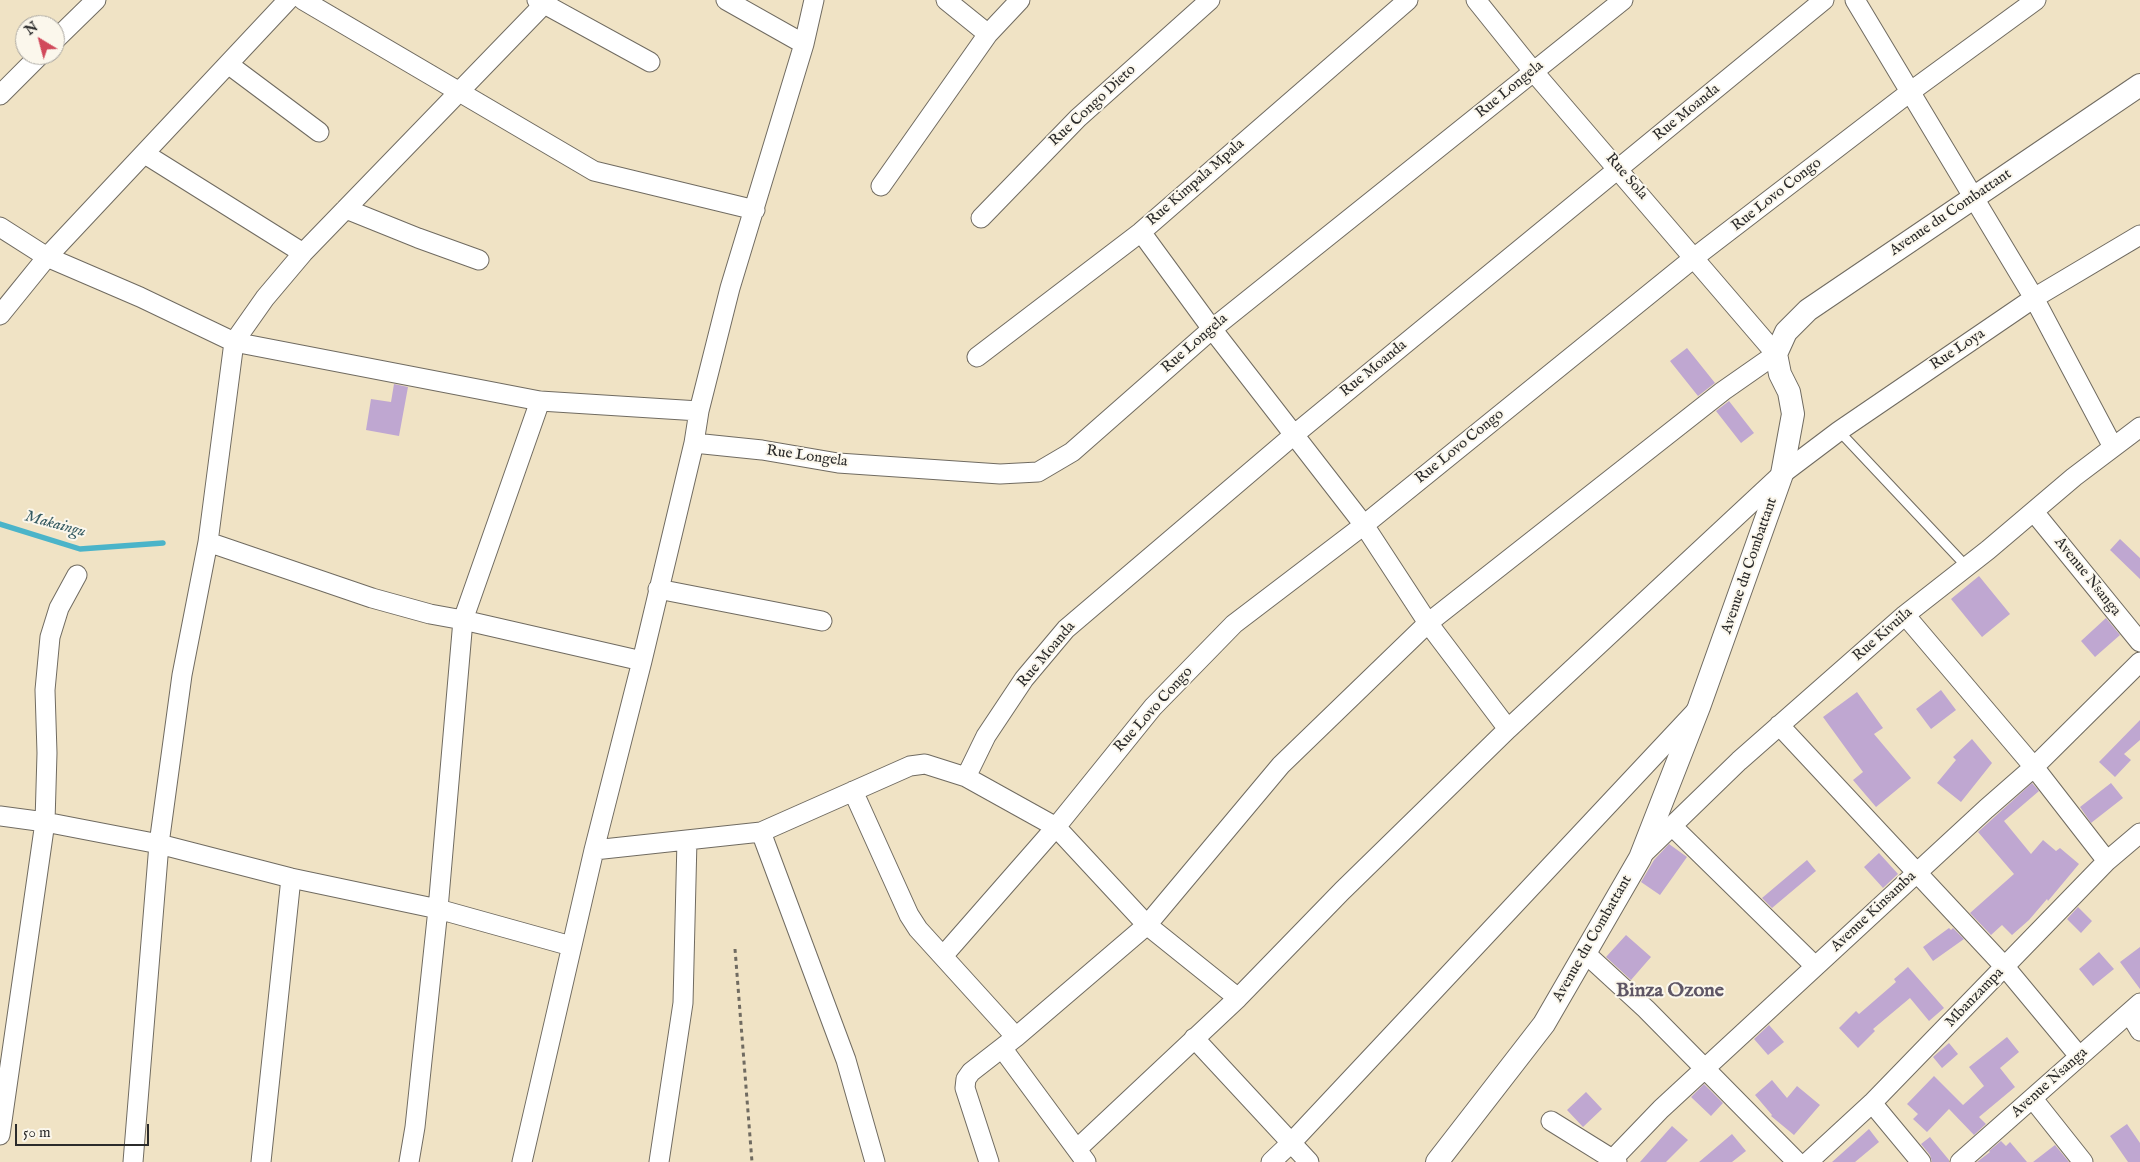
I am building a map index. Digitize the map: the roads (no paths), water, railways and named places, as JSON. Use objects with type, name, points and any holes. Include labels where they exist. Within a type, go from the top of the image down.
[{"type":"street","points":[[65,30],[96,0]]},
{"type":"street","points":[[0,315],[47,257],[288,0]]},
{"type":"street","points":[[303,0],[594,171],[755,210]]},
{"type":"street","points":[[726,0],[804,44]]},
{"type":"street","points":[[522,1162],[571,946],[642,662],[694,443],[699,411],[730,288],[804,44],[814,0]]},
{"type":"street","points":[[946,0],[988,34]]},
{"type":"street","points":[[881,186],[988,34],[1020,0]]},
{"type":"street","name":"Rue Congo Dieto","points":[[981,218],[1078,118],[1210,0]]},
{"type":"street","name":"Rue Kimpala Mpala","points":[[976,357],[1140,232],[1408,0]]},
{"type":"street","name":"Rue Sola","points":[[1476,0],[1533,71],[1776,354]]},
{"type":"street","name":"Rue Longela","points":[[694,443],[762,450],[838,463],[1000,474],[1038,472],[1072,452],[1212,329],[1623,0]]},
{"type":"street","name":"Rue Moanda","points":[[966,777],[986,736],[1024,679],[1066,628],[1294,434],[1824,0]]},
{"type":"street","points":[[1855,0],[2034,298],[2113,447]]},
{"type":"street","name":"Rue Lovo Congo","points":[[942,956],[1056,827],[1153,707],[1234,624],[1364,525],[1695,258],[1910,92],[2036,0]]},
{"type":"street","points":[[133,1162],[159,844],[182,675],[207,547],[234,342],[265,298],[303,253],[460,91],[543,2],[650,62]]},
{"type":"street","points":[[228,64],[319,132]]},
{"type":"street","points":[[0,95],[30,65]]},
{"type":"street","name":"Avenue du Combattant","points":[[1444,1159],[1544,1024],[1640,858],[1699,707],[1782,474],[1793,414],[1790,392],[1780,374],[1776,354],[1786,332],[1808,310],[2140,85]]},
{"type":"street","points":[[145,154],[303,253]]},
{"type":"street","points":[[346,209],[479,260]]},
{"type":"street","points":[[0,227],[47,257],[140,297],[234,342],[540,402],[699,411]]},
{"type":"street","points":[[1140,232],[1212,329],[1364,525],[1428,623],[1508,729]]},
{"type":"street","name":"Rue Loya","points":[[1082,1156],[1194,1038],[1238,998],[1342,891],[1508,729],[1782,474],[1839,431],[2034,298],[2140,236]]},
{"type":"street","points":[[989,1162],[965,1088],[966,1079],[971,1072],[1009,1043],[1147,925],[1281,764],[1428,623],[1723,391],[1776,354]]},
{"type":"street","points":[[409,1162],[415,1127],[438,908],[463,620],[540,402]]},
{"type":"street","name":"Rue Kivuila","points":[[1640,858],[1739,761],[1905,615],[1967,567],[2074,477],[2140,427]]},
{"type":"street","name":"Avenue Nsanga","points":[[2034,512],[2140,642]]},
{"type":"street","points":[[207,547],[430,614],[642,662]]},
{"type":"street","points":[[0,1135],[45,822],[47,753],[45,690],[50,637],[59,608],[77,575]]},
{"type":"street","points":[[658,589],[822,620]]},
{"type":"street","points":[[1905,615],[2034,767],[2107,862]]},
{"type":"street","name":"Avenue Kinsamba","points":[[1613,1161],[1661,1109],[1917,872],[2034,767],[2140,662]]},
{"type":"street","points":[[1271,1162],[1291,1143],[1699,707]]},
{"type":"street","points":[[1779,725],[2005,967],[2079,1056]]},
{"type":"street","points":[[594,850],[761,832],[910,766],[925,764],[966,777],[1056,827],[1147,925],[1238,998]]},
{"type":"street","points":[[853,791],[909,915],[918,929],[942,956],[1009,1043],[1082,1156]]},
{"type":"street","points":[[0,816],[45,822],[159,844],[291,878],[438,908],[571,946]]},
{"type":"street","points":[[1672,826],[1815,966]]},
{"type":"street","points":[[761,832],[846,1060],[875,1162]]},
{"type":"street","name":"Mbanzampa","points":[[1808,1162],[1872,1103],[2107,862],[2140,833]]},
{"type":"street","points":[[659,1162],[683,1003],[687,840]]},
{"type":"street","points":[[261,1162],[291,878]]},
{"type":"street","points":[[1585,953],[1646,1009],[1796,1162]]},
{"type":"street","points":[[2135,1009],[2140,1031]]},
{"type":"street","name":"Avenue Nsanga","points":[[1960,1162],[2135,1009]]},
{"type":"street","points":[[1194,1038],[1309,1162]]},
{"type":"street","points":[[2033,1099],[2083,1162]]},
{"type":"street","points":[[1872,1103],[1921,1162]]},
{"type":"street","points":[[1551,1121],[1613,1161]]},
{"type":"lane","points":[[1839,431],[1967,567]]},
{"type":"waterway","name":"Makaingu","points":[[0,524],[80,549],[163,543]]},
{"type":"district","name":"Binza Ozone","points":[[1670,992]]}]
